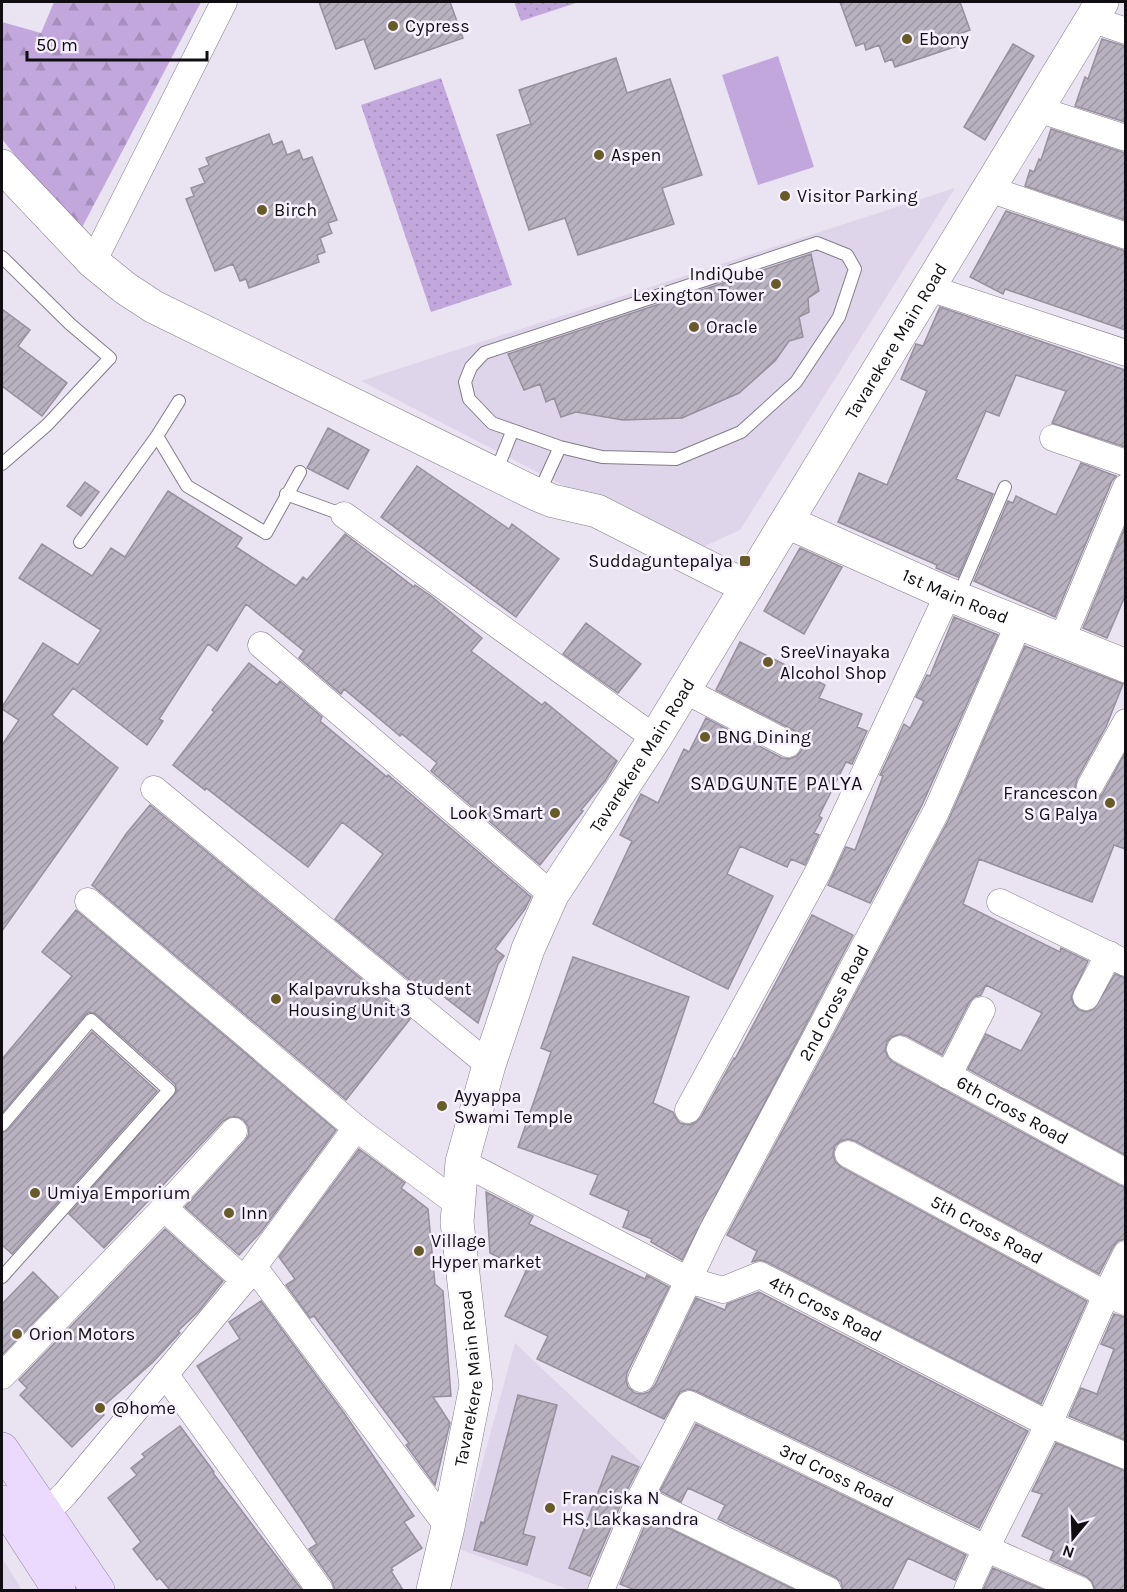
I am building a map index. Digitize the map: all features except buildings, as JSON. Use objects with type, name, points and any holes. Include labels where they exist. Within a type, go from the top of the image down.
[{"type":"main road","name":"Tavarekere Main Road","points":[[433,1590],[476,1386],[457,1222],[462,1162],[489,1065],[528,950],[552,896],[655,738],[1096,10]]},
{"type":"main road","points":[[2,166],[93,262],[125,288],[154,307],[545,498],[597,511],[742,595]]},
{"type":"main road","name":"1st Main Road","points":[[787,522],[953,596],[1125,666]]},
{"type":"main road","points":[[2,1449],[98,1590]]},
{"type":"main road","points":[[2,1502],[59,1590]]},
{"type":"street","points":[[93,262],[224,2]]},
{"type":"street","points":[[1096,10],[1125,31]]},
{"type":"street","points":[[1036,109],[1125,138]]},
{"type":"street","points":[[989,189],[1125,236]]},
{"type":"street","points":[[929,288],[1125,353]]},
{"type":"street","points":[[1053,438],[1125,463]]},
{"type":"street","points":[[1062,639],[1125,487]]},
{"type":"street","points":[[345,515],[655,738]]},
{"type":"street","points":[[688,1110],[818,872],[953,596]]},
{"type":"street","name":"2nd Cross Road","points":[[641,1379],[728,1201],[936,812],[1019,623]]},
{"type":"street","points":[[261,645],[552,896]]},
{"type":"street","points":[[684,690],[788,744]]},
{"type":"street","points":[[1090,786],[1125,722]]},
{"type":"street","points":[[154,789],[489,1065]]},
{"type":"street","points":[[88,902],[356,1128],[458,1204]]},
{"type":"street","points":[[1000,902],[1117,958],[1086,997]]},
{"type":"street","points":[[948,1076],[981,1010]]},
{"type":"street","name":"6th Cross Road","points":[[900,1049],[1125,1172]]},
{"type":"street","points":[[46,1513],[65,1494],[249,1273],[356,1128]]},
{"type":"street","points":[[2,1376],[164,1208],[234,1131]]},
{"type":"street","name":"5th Cross Road","points":[[848,1154],[1115,1298]]},
{"type":"street","name":"4th Cross Road","points":[[462,1162],[688,1280],[723,1290],[760,1275],[1048,1424],[1125,1456]]},
{"type":"street","points":[[164,1208],[249,1273],[448,1527]]},
{"type":"street","points":[[967,1590],[985,1548],[1115,1298],[1125,1254]]},
{"type":"street","points":[[165,1374],[320,1590]]},
{"type":"street","name":"3rd Cross Road","points":[[640,1498],[689,1404],[985,1548],[1080,1590]]},
{"type":"street","points":[[601,1590],[640,1498],[828,1590]]},
{"type":"lane","points":[[818,243],[847,255],[855,269],[839,317],[796,382],[741,432],[676,459],[602,457],[512,432],[492,423],[468,399],[465,382],[471,367],[484,353],[818,243]]},
{"type":"lane","points":[[2,257],[70,324],[110,357],[47,425],[2,464]]},
{"type":"lane","points":[[80,542],[157,436],[179,401]]},
{"type":"lane","points":[[495,473],[512,432]]},
{"type":"lane","points":[[157,436],[187,486],[266,532],[300,472]]},
{"type":"lane","points":[[545,498],[560,447]]},
{"type":"lane","points":[[953,596],[1005,487]]},
{"type":"lane","points":[[286,495],[345,515]]},
{"type":"lane","points":[[2,1125],[91,1020],[169,1090],[3,1273]]},
{"type":"shaded area","name":"IndiQube Lexington Tower","points":[[955,188],[740,530],[692,552],[361,381]]},
{"type":"shaded area","name":"Franciska N HS, Lakkasandra","points":[[515,1343],[646,1467],[596,1590],[570,1590],[459,1549]]},
{"type":"shaded area","points":[[2,1558],[22,1590],[2,1590]]},
{"type":"green space","points":[[54,2],[201,2],[78,235],[2,139],[2,22],[41,33]]},
{"type":"green space","points":[[514,2],[579,2],[521,21]]},
{"type":"green space","points":[[778,56],[814,167],[758,185],[722,75]]},
{"type":"green space","points":[[441,78],[512,285],[431,312],[361,105]]},
{"type":"place","name":"Cypress","points":[[393,26]]},
{"type":"place","name":"Ebony","points":[[907,39]]},
{"type":"place","name":"Aspen","points":[[599,155]]},
{"type":"place","name":"Visitor Parking","points":[[785,196]]},
{"type":"place","name":"Birch","points":[[262,210]]},
{"type":"place","name":"IndiQube Lexington Tower","points":[[776,284]]},
{"type":"place","name":"Oracle","points":[[694,327]]},
{"type":"place","name":"Suddaguntepalya","points":[[745,561]]},
{"type":"place","name":"SreeVinayaka Alcohol Shop","points":[[768,662]]},
{"type":"place","name":"BNG Dining","points":[[705,737]]},
{"type":"place","name":"Francescon S G Palya","points":[[1110,803]]},
{"type":"place","name":"Look Smart","points":[[555,813]]},
{"type":"place","name":"Kalpavruksha Student Housing Unit 3","points":[[276,999]]},
{"type":"place","name":"Ayyappa Swami Temple","points":[[442,1106]]},
{"type":"place","name":"Umiya Emporium","points":[[35,1193]]},
{"type":"place","name":"Inn","points":[[229,1213]]},
{"type":"place","name":"Village Hyper market","points":[[419,1251]]},
{"type":"place","name":"Orion Motors","points":[[17,1334]]},
{"type":"place","name":"@home","points":[[100,1408]]},
{"type":"place","name":"Franciska N HS, Lakkasandra","points":[[550,1508]]},
{"type":"district","name":"SADGUNTE PALYA","points":[[777,783]]}]
